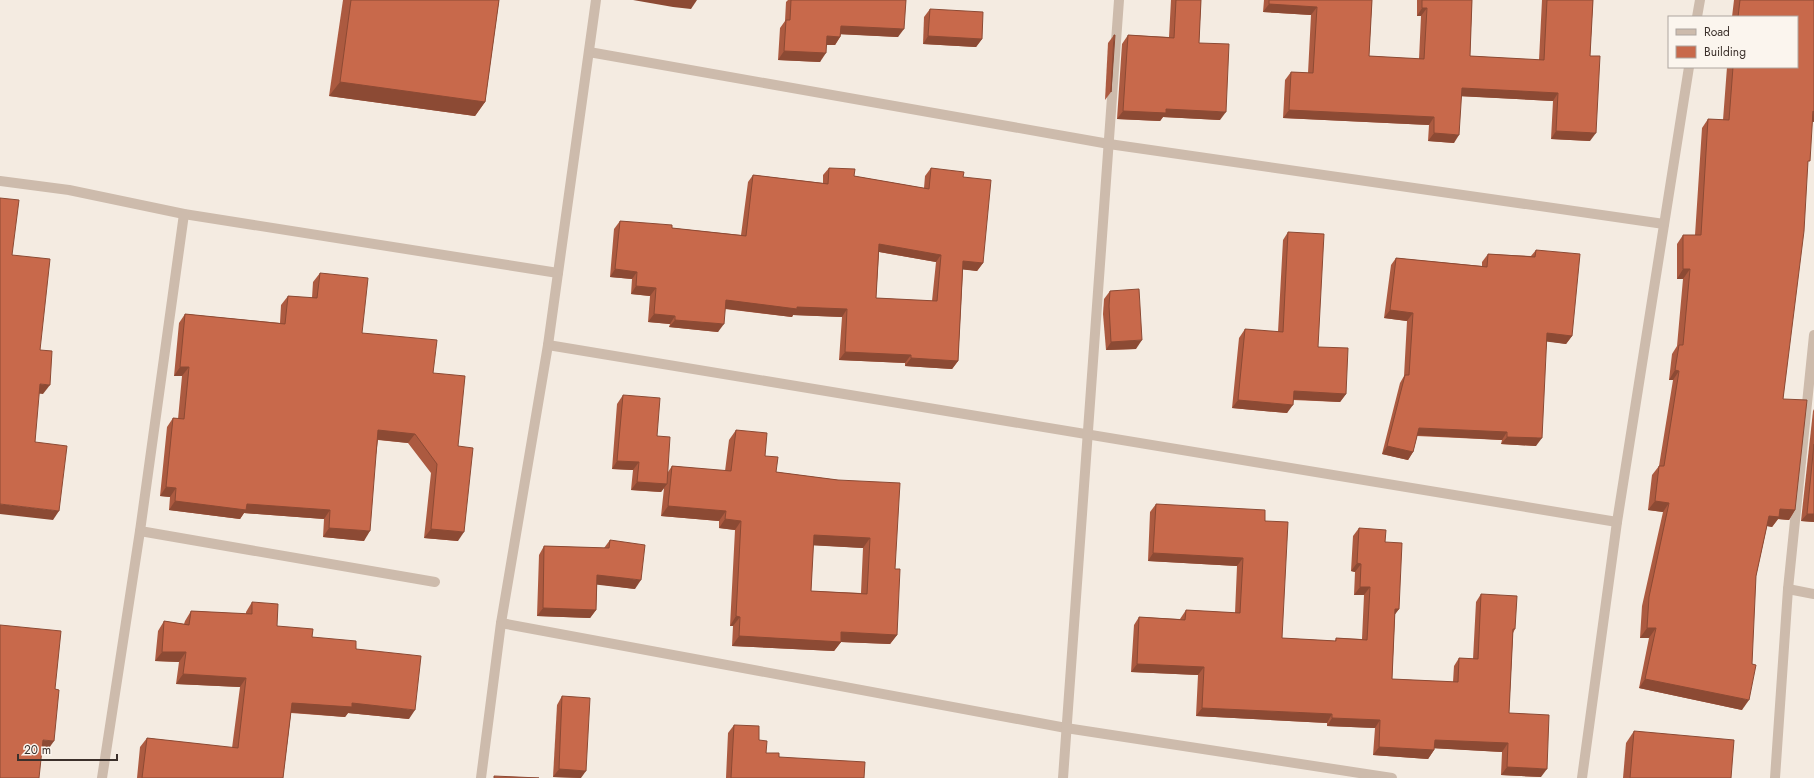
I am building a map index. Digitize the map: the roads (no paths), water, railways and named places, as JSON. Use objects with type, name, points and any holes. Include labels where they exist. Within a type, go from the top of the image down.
[{"type":"street","points":[[481,778],[501,623],[548,345],[596,0]]},
{"type":"street","points":[[1063,778],[1119,0]]},
{"type":"street","points":[[1697,16],[1700,0]]},
{"type":"street","points":[[589,52],[1108,144],[1664,224]]},
{"type":"street","points":[[1582,778],[1617,522],[1689,68]]},
{"type":"street","points":[[0,181],[69,190],[184,214],[558,273]]},
{"type":"street","points":[[102,778],[140,531],[184,214]]},
{"type":"street","points":[[1775,778],[1788,589],[1814,335]]},
{"type":"street","points":[[548,345],[1617,522]]},
{"type":"street","points":[[140,531],[434,582]]},
{"type":"street","points":[[1788,589],[1814,594]]},
{"type":"street","points":[[501,623],[1066,728],[1392,778]]}]
